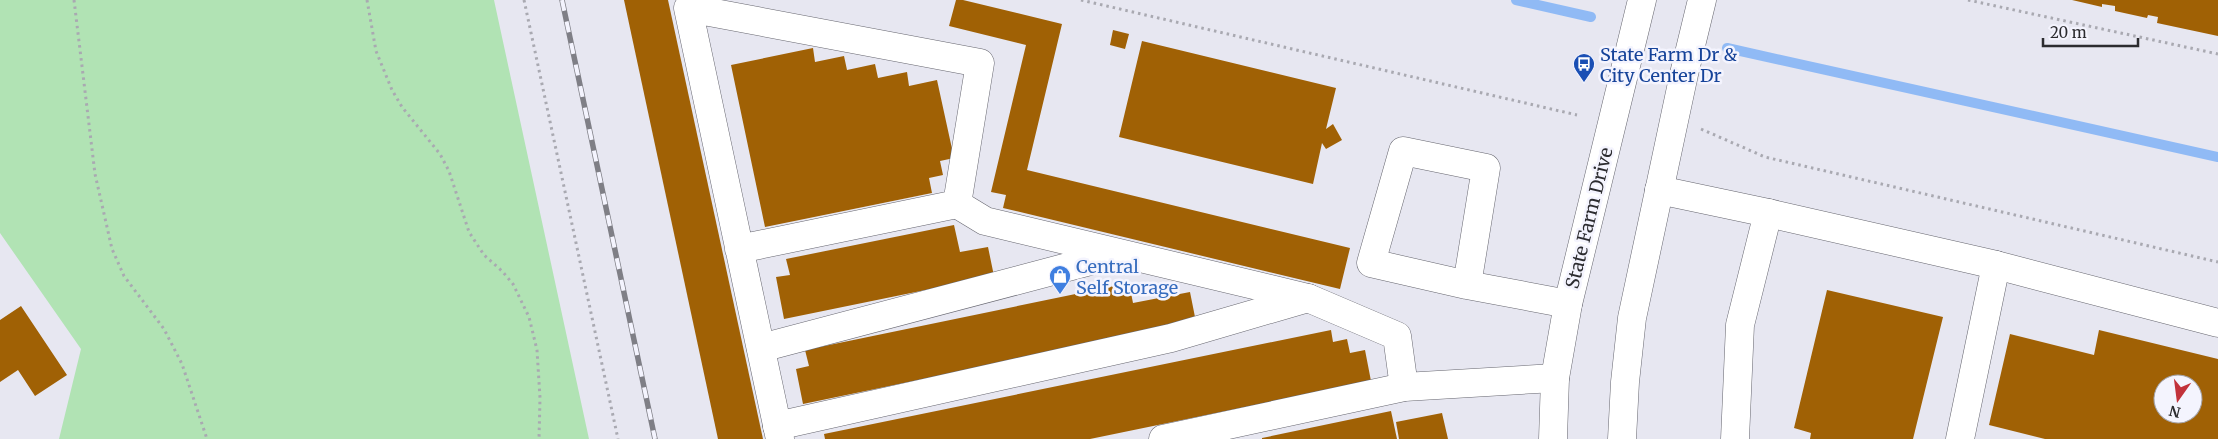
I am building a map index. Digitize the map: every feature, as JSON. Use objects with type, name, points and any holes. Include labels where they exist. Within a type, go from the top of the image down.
[{"type":"street","name":"State Farm Drive","points":[[1553,439],[1555,378],[1568,304],[1642,0]]},
{"type":"street","points":[[1622,439],[1625,382],[1632,318],[1684,74],[1702,0]]},
{"type":"street","points":[[957,204],[980,63],[688,8],[778,433],[1171,338],[1308,298]]},
{"type":"street","points":[[1467,285],[1486,168],[1403,151],[1371,263],[1467,285],[1568,304]]},
{"type":"street","points":[[1659,190],[1996,265],[2218,323]]},
{"type":"street","points":[[739,249],[957,204],[985,220],[1308,298],[1397,336],[1404,387]]},
{"type":"street","points":[[1735,439],[1740,325],[1768,213]]},
{"type":"street","points":[[761,348],[1120,253]]},
{"type":"street","points":[[1960,439],[1996,265]]},
{"type":"street","points":[[1163,439],[1404,387],[1555,378]]},
{"type":"path","points":[[74,0],[95,174],[112,249],[124,276],[164,329],[182,364],[207,439]]},
{"type":"path","points":[[366,0],[376,51],[392,90],[402,107],[440,154],[449,171],[469,232],[484,255],[513,284],[529,318],[537,350],[540,398],[539,439]]},
{"type":"path","points":[[524,0],[618,439]]},
{"type":"path","points":[[1081,0],[1577,115]]},
{"type":"path","points":[[1968,0],[2218,54]]},
{"type":"path","points":[[1698,128],[1765,157],[2218,262]]},
{"type":"green space","points":[[0,0],[494,0],[589,439],[59,439],[81,349],[0,233]]},
{"type":"building","points":[[624,0],[668,0],[763,439],[718,439]]},
{"type":"building","points":[[956,0],[963,0],[1062,24],[1027,170],[1350,248],[1340,289],[1003,208],[1006,195],[991,192],[1026,45],[949,26]]},
{"type":"building","points":[[2072,0],[2218,0],[2218,36],[2157,23],[2158,17],[2148,15],[2147,18],[2115,11],[2115,6],[2102,4],[2102,7]]},
{"type":"building","points":[[1113,30],[1129,34],[1125,49],[1110,45]]},
{"type":"building","points":[[1142,41],[1336,88],[1326,129],[1333,124],[1342,140],[1326,149],[1322,143],[1313,184],[1119,137]]},
{"type":"building","points":[[813,48],[815,62],[844,56],[847,70],[875,64],[878,78],[907,72],[909,86],[937,80],[954,158],[940,161],[943,175],[929,178],[932,193],[765,227],[731,65]]},
{"type":"building","points":[[954,225],[960,252],[988,247],[994,276],[784,319],[776,277],[790,275],[786,259]]},
{"type":"building","points":[[1129,283],[1133,303],[1190,292],[1196,322],[803,404],[796,369],[809,366],[805,350]]},
{"type":"building","points":[[1827,290],[1943,317],[1913,439],[1810,439],[1811,433],[1794,428]]},
{"type":"building","points":[[21,306],[67,375],[35,396],[18,370],[0,382],[0,320]]},
{"type":"building","points":[[1331,330],[1333,342],[1347,339],[1350,353],[1365,350],[1371,381],[1090,439],[825,439],[824,434]]},
{"type":"building","points":[[2099,330],[2218,359],[2218,439],[2045,439],[1989,425],[2010,334],[2094,355]]},
{"type":"building","points":[[1391,411],[1397,439],[1262,439],[1262,438]]},
{"type":"building","points":[[1442,413],[1448,439],[1399,439],[1396,422]]},
{"type":"waterway","points":[[1516,0],[1591,17]]},
{"type":"waterway","points":[[1727,48],[2218,157]]},
{"type":"railway","points":[[562,0],[655,439]]},
{"type":"place","name":"State Farm Dr & City Center Dr","points":[[1584,83]]},
{"type":"place","name":"Central Self Storage","points":[[1060,295]]}]
